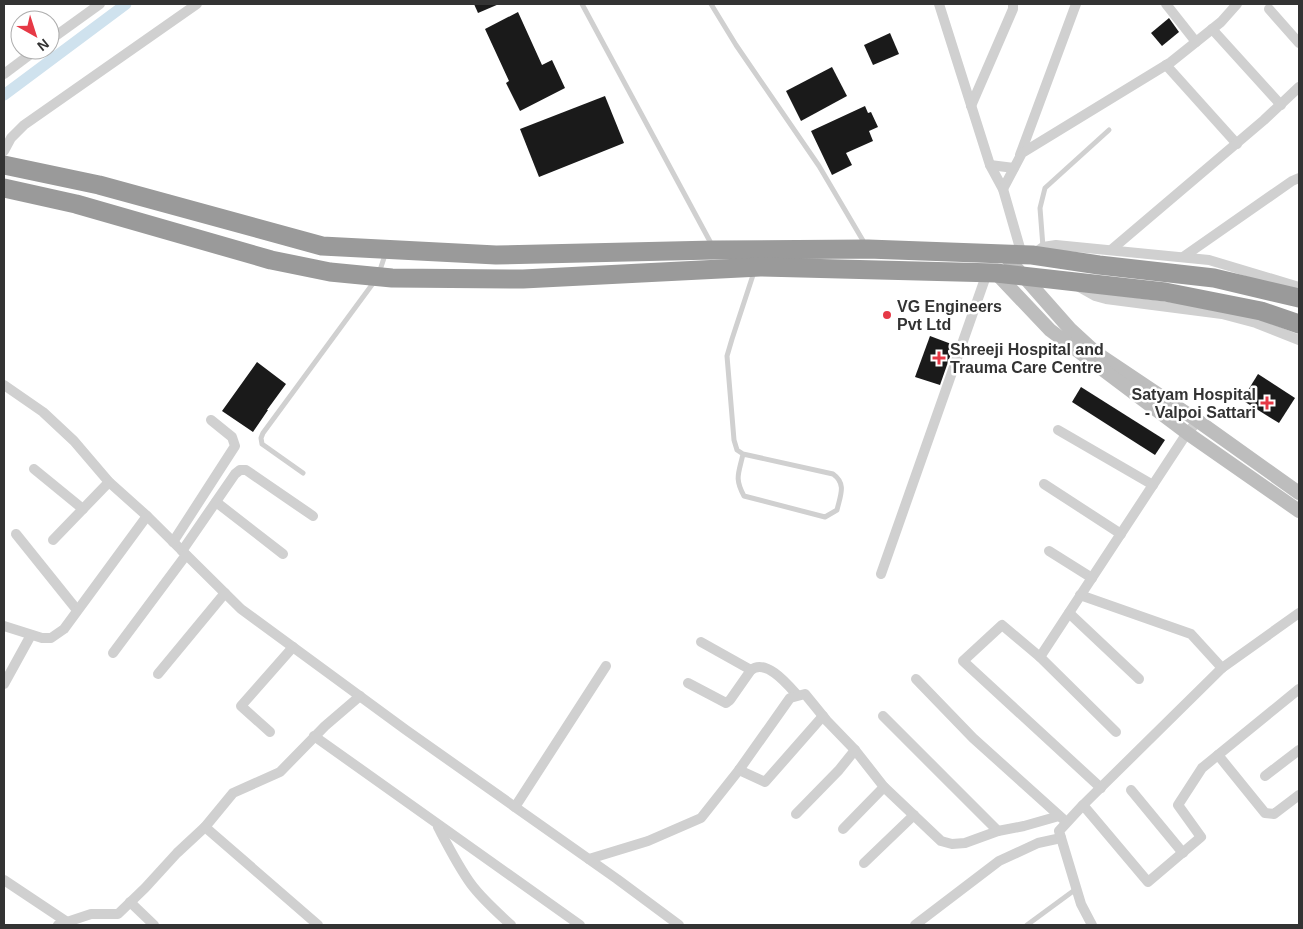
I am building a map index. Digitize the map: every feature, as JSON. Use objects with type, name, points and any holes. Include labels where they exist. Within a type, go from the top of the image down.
[{"type":"highway","points":[[4,165],[99,185],[322,246],[496,255],[868,249],[1025,252],[1099,265],[1214,278],[1299,298]]},
{"type":"highway","points":[[4,188],[76,204],[271,260],[330,272],[392,278],[523,279],[756,267],[992,273],[1166,292],[1261,311],[1299,324]]},
{"type":"street","points":[[60,33],[100,4]]},
{"type":"street","points":[[4,151],[11,138],[24,125],[196,4]]},
{"type":"street","points":[[939,4],[990,165],[1003,189],[1025,252],[1024,276],[1070,329],[1095,352],[1198,420],[1299,493]]},
{"type":"street","points":[[971,106],[1013,9],[1013,4]]},
{"type":"street","points":[[1020,157],[1076,4]]},
{"type":"street","points":[[1166,4],[1196,42]]},
{"type":"street","points":[[1003,189],[1022,153],[1166,65],[1221,22],[1237,4]]},
{"type":"street","points":[[1269,9],[1299,43]]},
{"type":"street","points":[[1212,29],[1281,105]]},
{"type":"street","points":[[4,74],[23,60]]},
{"type":"street","points":[[1166,65],[1237,144]]},
{"type":"street","points":[[1111,250],[1237,144],[1299,88]]},
{"type":"street","points":[[990,165],[1014,168]]},
{"type":"street","points":[[1183,257],[1299,178]]},
{"type":"street","points":[[1025,252],[1056,245],[1209,260],[1299,287]]},
{"type":"street","points":[[980,252],[992,273],[1050,330],[1187,433],[1299,511]]},
{"type":"street","points":[[881,574],[992,273]]},
{"type":"street","points":[[1070,281],[1095,296],[1106,299],[1222,314],[1256,323],[1299,340]]},
{"type":"street","points":[[4,385],[43,412],[74,440],[109,482],[147,516],[241,609],[679,925]]},
{"type":"street","points":[[173,542],[235,446],[232,436],[211,420]]},
{"type":"street","points":[[1040,657],[1187,433],[1198,420]]},
{"type":"street","points":[[1058,430],[1153,485]]},
{"type":"street","points":[[34,468],[83,509]]},
{"type":"street","points":[[113,653],[184,553],[235,474],[240,470],[246,470],[312,516]]},
{"type":"street","points":[[53,540],[109,482]]},
{"type":"street","points":[[1044,484],[1121,534]]},
{"type":"street","points":[[216,502],[283,554]]},
{"type":"street","points":[[4,626],[42,638],[51,638],[64,629],[147,516]]},
{"type":"street","points":[[16,534],[78,610]]},
{"type":"street","points":[[1049,551],[1092,578]]},
{"type":"street","points":[[158,674],[225,594]]},
{"type":"street","points":[[1080,595],[1191,634],[1222,668]]},
{"type":"street","points":[[1069,612],[1139,679]]},
{"type":"street","points":[[1092,925],[1081,904],[1059,831],[1082,805],[1222,668],[1299,613]]},
{"type":"street","points":[[1101,788],[963,661],[1002,625],[1040,657],[1116,732]]},
{"type":"street","points":[[4,684],[31,635]]},
{"type":"street","points":[[702,642],[751,670]]},
{"type":"street","points":[[270,732],[241,706],[293,647]]},
{"type":"street","points":[[515,807],[606,666]]},
{"type":"street","points":[[688,683],[726,702],[730,700],[751,670],[760,666],[774,672],[797,695]]},
{"type":"street","points":[[916,680],[973,738],[1067,823]]},
{"type":"street","points":[[1082,805],[1148,882],[1201,837],[1178,805],[1202,768],[1299,689]]},
{"type":"street","points":[[589,859],[648,841],[701,818],[739,770],[790,698],[805,694],[855,750],[884,787],[941,841],[952,844],[965,843],[998,831],[1059,816]]},
{"type":"street","points":[[4,880],[63,924],[91,914],[118,914],[205,827],[233,793],[280,772],[314,736],[360,696]]},
{"type":"street","points":[[739,770],[765,782],[823,716]]},
{"type":"street","points":[[883,716],[998,831]]},
{"type":"street","points":[[314,736],[580,925]]},
{"type":"street","points":[[796,814],[839,770],[855,750]]},
{"type":"street","points":[[1265,776],[1299,750]]},
{"type":"street","points":[[1218,754],[1265,813],[1274,814],[1299,795]]},
{"type":"street","points":[[843,829],[884,787]]},
{"type":"street","points":[[1131,790],[1182,853]]},
{"type":"street","points":[[864,863],[914,815]]},
{"type":"street","points":[[436,823],[463,871],[482,898],[511,925]]},
{"type":"street","points":[[205,827],[315,924]]},
{"type":"street","points":[[915,925],[999,861],[1038,844],[1061,838]]},
{"type":"street","points":[[130,902],[154,925]]},
{"type":"lane","points":[[582,4],[714,250]]},
{"type":"lane","points":[[711,4],[736,45],[819,166],[868,249]]},
{"type":"lane","points":[[1025,252],[1040,208],[1044,188],[1109,130]]},
{"type":"lane","points":[[303,473],[262,444],[260,438],[378,277],[388,250]]},
{"type":"lane","points":[[743,454],[738,480],[744,496],[825,517],[837,510],[842,485],[839,478],[833,474],[743,454],[737,450],[734,440],[727,356],[756,267]]},
{"type":"lane","points":[[1028,925],[1076,888]]},
{"type":"building","points":[[474,4],[499,4],[478,13]]},
{"type":"building","points":[[518,12],[542,65],[552,60],[565,88],[520,111],[506,83],[509,81],[485,29]]},
{"type":"building","points":[[1169,18],[1179,32],[1162,46],[1151,33]]},
{"type":"building","points":[[890,33],[899,54],[873,65],[864,45]]},
{"type":"building","points":[[832,67],[847,96],[801,121],[786,91]]},
{"type":"building","points":[[605,96],[624,143],[539,177],[520,129]]},
{"type":"building","points":[[865,106],[868,113],[871,112],[878,127],[869,131],[873,141],[846,153],[852,165],[832,175],[811,131]]},
{"type":"building","points":[[930,336],[954,345],[940,385],[915,377]]},
{"type":"building","points":[[257,362],[286,384],[253,432],[222,411]]},
{"type":"building","points":[[1258,374],[1295,398],[1279,423],[1242,400]]},
{"type":"building","points":[[1081,387],[1165,440],[1155,455],[1072,402]]},
{"type":"waterway","points":[[4,95],[126,4]]},
{"type":"place","name":"VG Engineers Pvt Ltd","points":[[887,315]]},
{"type":"place","name":"Shreeji Hospital and Trauma Care Centre","points":[[939,358]]},
{"type":"place","name":"Satyam Hospital - Valpoi Sattari","points":[[1267,403]]}]
